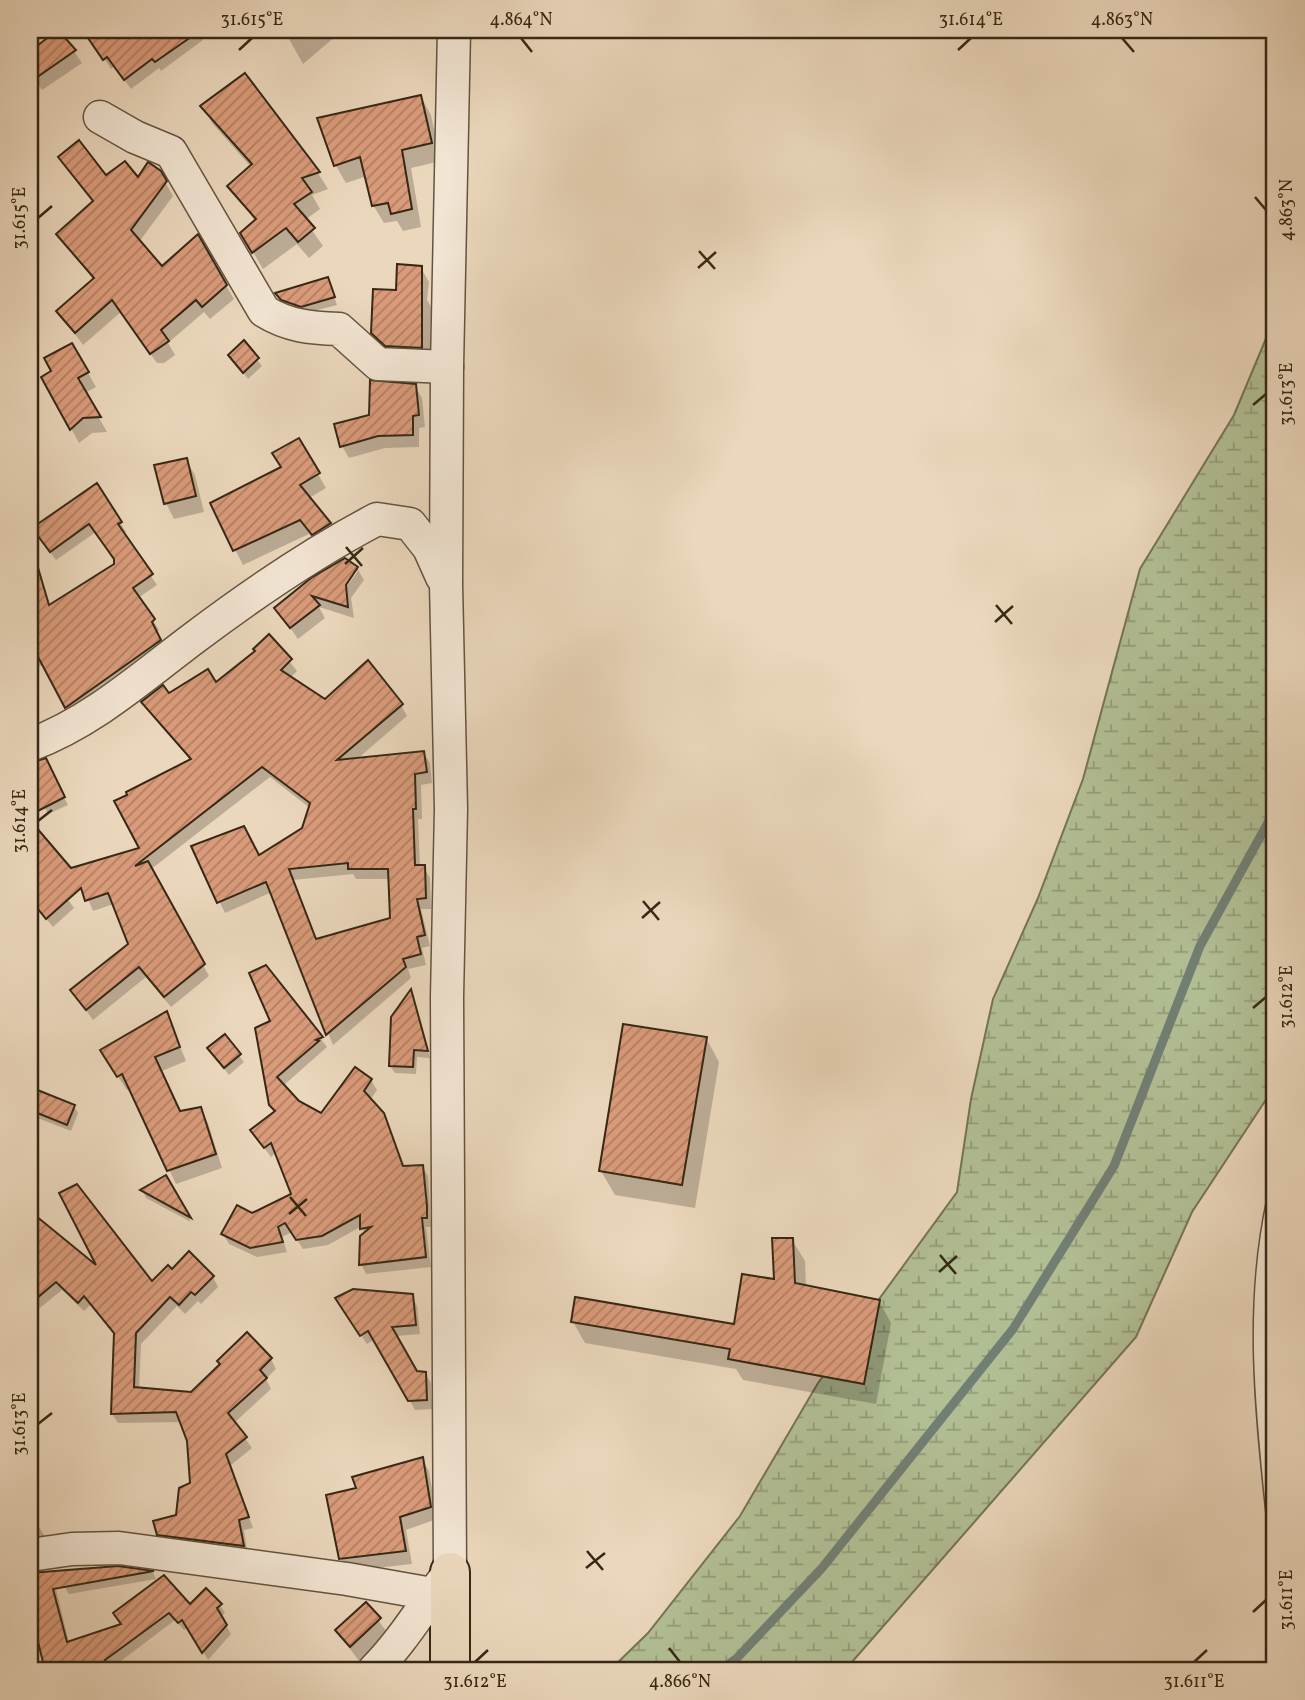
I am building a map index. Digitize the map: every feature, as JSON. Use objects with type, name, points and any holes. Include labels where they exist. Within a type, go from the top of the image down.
[{"type":"main road","points":[[441,1583],[450,1670]]},
{"type":"street","points":[[374,1670],[418,1620],[441,1583],[451,809],[446,584],[447,367],[454,30]]},
{"type":"street","points":[[100,117],[135,137],[171,152],[264,311],[283,323],[309,328],[339,329],[378,364],[447,367]]},
{"type":"street","points":[[30,746],[60,734],[95,713],[209,627],[377,519],[410,524],[429,548],[435,568],[446,584]]},
{"type":"street","points":[[30,1555],[72,1549],[119,1548],[347,1579],[441,1583]]},
{"type":"lane","points":[[1275,1202],[1261,1332],[1262,1397],[1275,1518]]},
{"type":"green space","points":[[1275,317],[1275,1086],[1192,1212],[1136,1337],[852,1662],[840,1670],[610,1670],[648,1633],[740,1516],[818,1383],[957,1192],[971,1099],[993,999],[1038,898],[1083,779],[1140,569],[1234,415]]},
{"type":"building","points":[[58,30],[76,50],[30,82],[30,51]]},
{"type":"building","points":[[101,30],[201,30],[155,62],[152,59],[124,80],[107,57],[103,60],[88,38]]},
{"type":"building","points":[[245,73],[320,172],[302,178],[312,192],[294,204],[315,228],[298,242],[286,228],[252,253],[240,233],[256,219],[227,186],[252,164],[200,106]]},
{"type":"building","points":[[421,95],[432,143],[402,150],[412,209],[391,214],[388,203],[372,206],[360,157],[334,166],[317,118]]},
{"type":"building","points":[[79,140],[106,175],[125,161],[138,177],[148,162],[161,171],[167,181],[131,230],[162,266],[198,234],[227,285],[202,307],[196,300],[161,330],[169,341],[150,354],[112,300],[75,333],[56,311],[94,278],[56,234],[93,201],[58,157]]},
{"type":"building","points":[[397,264],[422,266],[422,348],[385,346],[371,333],[373,289],[396,290]]},
{"type":"building","points":[[328,277],[335,297],[301,307],[281,300],[275,293]]},
{"type":"building","points":[[244,340],[259,358],[243,373],[228,355]]},
{"type":"building","points":[[72,343],[89,372],[78,378],[101,417],[83,418],[70,430],[41,377],[51,371],[44,358]]},
{"type":"building","points":[[370,380],[416,384],[419,415],[413,416],[413,435],[378,436],[340,447],[334,424],[369,415]]},
{"type":"building","points":[[299,438],[320,473],[300,485],[331,523],[312,535],[300,520],[233,551],[210,503],[281,467],[272,453]]},
{"type":"building","points":[[187,458],[196,496],[164,504],[154,465]]},
{"type":"building","points":[[97,483],[122,522],[118,524],[153,574],[133,588],[155,619],[152,622],[161,640],[65,708],[37,655],[30,659],[30,562],[36,561],[49,605],[114,564],[114,559],[89,524],[50,552],[32,528]]},
{"type":"building","points":[[345,558],[358,567],[346,585],[348,607],[312,596],[320,605],[290,628],[274,608],[311,578]]},
{"type":"building","points":[[269,634],[292,659],[281,670],[325,699],[368,660],[403,704],[337,760],[424,751],[427,772],[415,774],[416,809],[413,809],[415,865],[425,865],[426,898],[417,899],[425,935],[417,937],[421,954],[403,959],[406,967],[326,1035],[266,882],[217,903],[191,846],[244,826],[259,855],[302,828],[310,803],[262,767],[135,866],[148,861],[205,964],[164,997],[139,967],[86,1010],[70,990],[128,944],[108,893],[85,901],[81,888],[46,919],[30,899],[30,820],[71,868],[139,848],[114,801],[127,795],[126,792],[191,759],[141,702],[163,685],[169,693],[208,669],[216,682],[255,651],[253,649]],"holes":[[[348,863],[348,869],[388,869],[390,918],[316,939],[289,869]]]},
{"type":"building","points":[[46,758],[65,797],[30,815],[30,763]]},
{"type":"building","points":[[266,965],[323,1037],[316,1040],[319,1041],[277,1077],[299,1101],[321,1113],[355,1067],[372,1079],[364,1091],[384,1113],[403,1166],[423,1165],[427,1218],[422,1218],[426,1257],[359,1265],[360,1236],[371,1227],[360,1229],[360,1215],[322,1236],[296,1240],[285,1223],[278,1227],[283,1242],[250,1248],[221,1234],[237,1205],[252,1213],[291,1194],[271,1143],[264,1148],[250,1130],[275,1111],[269,1105],[255,1028],[270,1021],[249,973]]},
{"type":"building","points":[[411,989],[428,1051],[414,1050],[413,1067],[389,1066],[391,1017]]},
{"type":"building","points":[[167,1011],[180,1047],[155,1057],[180,1111],[201,1107],[216,1154],[167,1171],[122,1074],[117,1077],[100,1050]]},
{"type":"building","points":[[623,1024],[707,1037],[682,1185],[599,1171]]},
{"type":"building","points":[[225,1034],[241,1054],[224,1068],[207,1048]]},
{"type":"building","points":[[30,1087],[75,1105],[67,1125],[30,1110]]},
{"type":"building","points":[[166,1175],[191,1218],[140,1190]]},
{"type":"building","points":[[77,1184],[152,1281],[168,1265],[172,1269],[189,1251],[214,1276],[195,1295],[191,1292],[179,1305],[170,1297],[136,1333],[134,1387],[191,1392],[220,1364],[217,1361],[247,1332],[272,1358],[260,1370],[267,1378],[228,1413],[247,1437],[226,1454],[249,1517],[239,1520],[244,1546],[157,1535],[153,1521],[176,1515],[179,1488],[190,1483],[187,1441],[176,1412],[111,1414],[114,1333],[84,1296],[78,1303],[56,1282],[30,1304],[30,1211],[96,1265],[59,1193]]},
{"type":"building","points":[[772,1238],[793,1238],[795,1283],[880,1300],[864,1384],[728,1359],[730,1349],[571,1322],[575,1297],[734,1324],[742,1274],[774,1279]]},
{"type":"building","points":[[353,1289],[413,1294],[416,1325],[392,1327],[417,1371],[426,1372],[427,1400],[408,1401],[368,1331],[360,1336],[335,1298]]},
{"type":"building","points":[[423,1457],[431,1507],[400,1517],[406,1551],[339,1559],[326,1495],[356,1488],[352,1477]]},
{"type":"building","points":[[118,1566],[154,1571],[53,1589],[67,1642],[121,1624],[113,1613],[164,1575],[190,1604],[206,1588],[222,1604],[217,1608],[227,1625],[202,1653],[182,1620],[178,1623],[169,1613],[105,1660],[109,1670],[45,1670],[35,1630],[30,1631],[30,1573]]},
{"type":"building","points":[[366,1602],[381,1618],[350,1647],[335,1630]]},
{"type":"waterway","points":[[721,1670],[737,1658],[822,1568],[1013,1329],[1114,1166],[1200,946],[1275,810]]}]
